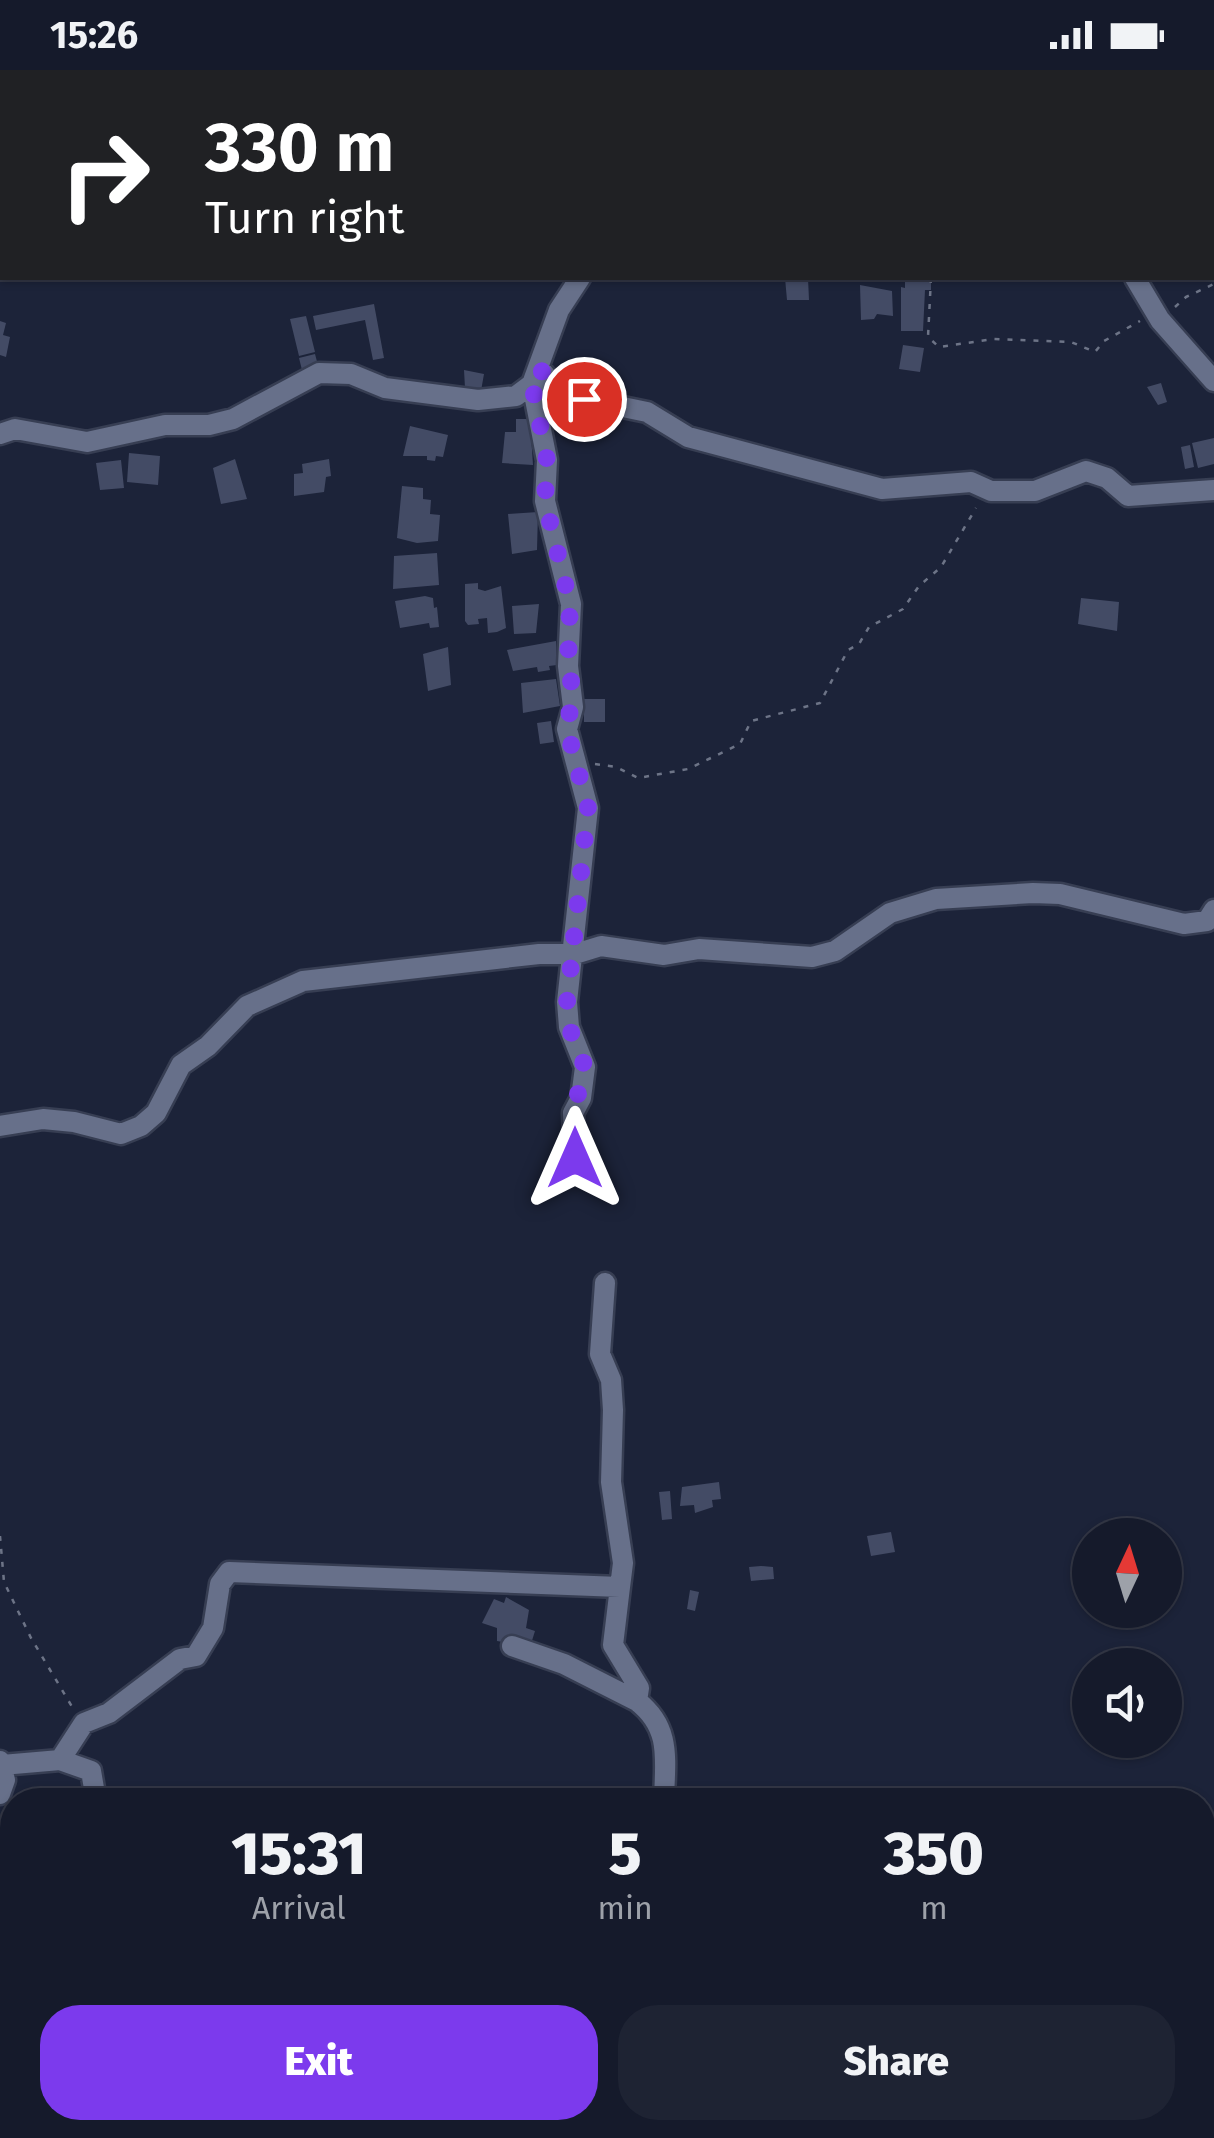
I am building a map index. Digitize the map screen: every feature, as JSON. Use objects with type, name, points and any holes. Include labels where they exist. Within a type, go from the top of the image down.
[{"type":"street","points":[[575,1158],[573,1113],[585,1067],[569,1027],[568,969],[575,954],[579,868],[588,808],[567,729],[573,691],[568,666],[568,584],[545,501],[547,460],[536,376],[558,310],[579,280]]},
{"type":"street","points":[[1136,280],[1158,315],[1214,380]]},
{"type":"street","points":[[0,434],[16,430],[87,442],[165,425],[209,424],[232,419],[318,373],[351,374],[385,388],[478,400],[516,396],[536,376]]},
{"type":"street","points":[[536,376],[584,399],[647,412],[688,436],[882,489],[971,482],[991,491],[1035,491],[1086,471],[1108,478],[1128,496],[1214,490]]},
{"type":"street","points":[[0,1126],[43,1119],[121,1134],[141,1126],[156,1112],[181,1065],[208,1046],[247,1006],[304,981],[539,954],[575,954],[602,946],[664,955],[699,949],[812,957],[834,950],[890,913],[955,898],[1060,894],[1184,924],[1207,921],[1214,910]]},
{"type":"street","points":[[604,1283],[600,1354],[612,1395],[611,1482],[623,1563],[613,1645],[639,1688],[637,1701]]},
{"type":"street","points":[[60,1760],[84,1723],[110,1713],[180,1659],[196,1656],[213,1628],[220,1584],[229,1572],[620,1587]]},
{"type":"street","points":[[512,1646],[564,1664],[652,1712],[666,1735],[664,1788]]},
{"type":"street","points":[[2,1788],[5,1780],[1,1763],[60,1760],[91,1771],[94,1788]]},
{"type":"path","points":[[932,280],[928,337],[939,347],[994,339],[1071,342],[1095,352],[1120,331],[1214,284]]},
{"type":"path","points":[[578,763],[616,766],[638,778],[688,769],[740,744],[751,721],[820,702],[848,650],[859,644],[869,627],[903,609],[918,586],[941,568],[970,516],[991,491]]},
{"type":"path","points":[[0,1536],[4,1582],[31,1638],[84,1723]]},
{"type":"building","points":[[785,280],[808,280],[809,300],[787,300]]},
{"type":"building","points":[[905,280],[931,280],[931,290],[925,290],[923,331],[901,331],[901,287],[905,288]]},
{"type":"building","points":[[860,285],[892,291],[893,316],[877,314],[874,319],[861,320]]},
{"type":"building","points":[[374,304],[384,358],[373,360],[365,320],[316,330],[313,316]]},
{"type":"building","points":[[306,316],[315,352],[299,356],[290,319]]},
{"type":"building","points":[[0,321],[6,323],[3,335],[10,337],[6,357],[0,355]]},
{"type":"building","points":[[903,345],[924,348],[920,372],[899,369]]},
{"type":"building","points":[[315,354],[319,369],[303,374],[299,358]]},
{"type":"building","points":[[464,370],[484,374],[481,391],[465,388]]},
{"type":"building","points":[[1161,383],[1167,402],[1158,405],[1147,387]]},
{"type":"building","points":[[516,419],[530,419],[533,465],[502,463],[505,432],[516,432]]},
{"type":"building","points":[[410,426],[448,435],[443,457],[436,456],[435,461],[427,460],[427,456],[403,456]]},
{"type":"building","points":[[1214,438],[1214,464],[1198,468],[1192,443]]},
{"type":"building","points":[[1190,445],[1194,467],[1185,469],[1181,447]]},
{"type":"building","points":[[129,453],[160,456],[158,485],[127,482]]},
{"type":"building","points":[[235,459],[247,499],[221,504],[213,468]]},
{"type":"building","points":[[329,459],[331,476],[326,477],[324,492],[294,496],[294,474],[303,473],[302,464]]},
{"type":"building","points":[[121,460],[124,488],[100,490],[96,463]]},
{"type":"building","points":[[402,486],[423,488],[423,499],[431,500],[430,514],[440,515],[438,541],[417,543],[397,538]]},
{"type":"building","points":[[538,512],[537,550],[512,554],[508,514]]},
{"type":"building","points":[[437,553],[439,585],[393,589],[394,556]]},
{"type":"building","points":[[478,583],[478,589],[485,591],[501,586],[506,628],[488,633],[487,618],[478,619],[479,624],[468,625],[465,621],[465,584]]},
{"type":"building","points":[[433,598],[439,627],[430,628],[429,623],[400,628],[395,601]]},
{"type":"building","points":[[1081,598],[1119,602],[1117,631],[1078,624]]},
{"type":"building","points":[[539,604],[536,633],[514,634],[512,606]]},
{"type":"building","points":[[556,641],[557,665],[549,666],[550,670],[538,672],[537,667],[513,671],[507,650]]},
{"type":"building","points":[[448,647],[451,685],[428,691],[423,654]]},
{"type":"building","points":[[556,679],[560,706],[523,713],[521,683]]},
{"type":"building","points":[[584,699],[605,699],[605,722],[584,722]]},
{"type":"building","points":[[551,721],[554,742],[540,744],[537,723]]},
{"type":"building","points":[[719,1482],[721,1499],[712,1500],[713,1507],[695,1513],[694,1505],[680,1506],[682,1487]]},
{"type":"building","points":[[670,1491],[672,1519],[662,1520],[659,1492]]},
{"type":"building","points":[[891,1532],[895,1552],[871,1556],[867,1536]]},
{"type":"building","points":[[749,1567],[773,1567],[774,1579],[751,1581]]},
{"type":"building","points":[[690,1590],[699,1592],[695,1611],[687,1609]]},
{"type":"building","points":[[506,1597],[529,1610],[526,1628],[535,1631],[530,1647],[497,1641],[497,1628],[482,1623],[494,1599],[504,1603]]},
{"type":"route","points":[[575,1158],[573,1113],[585,1082],[585,1067],[569,1027],[568,969],[575,954],[579,868],[588,808],[567,729],[573,707],[568,666],[570,604],[545,501],[547,460],[532,384],[539,368],[552,383],[584,399]]}]
